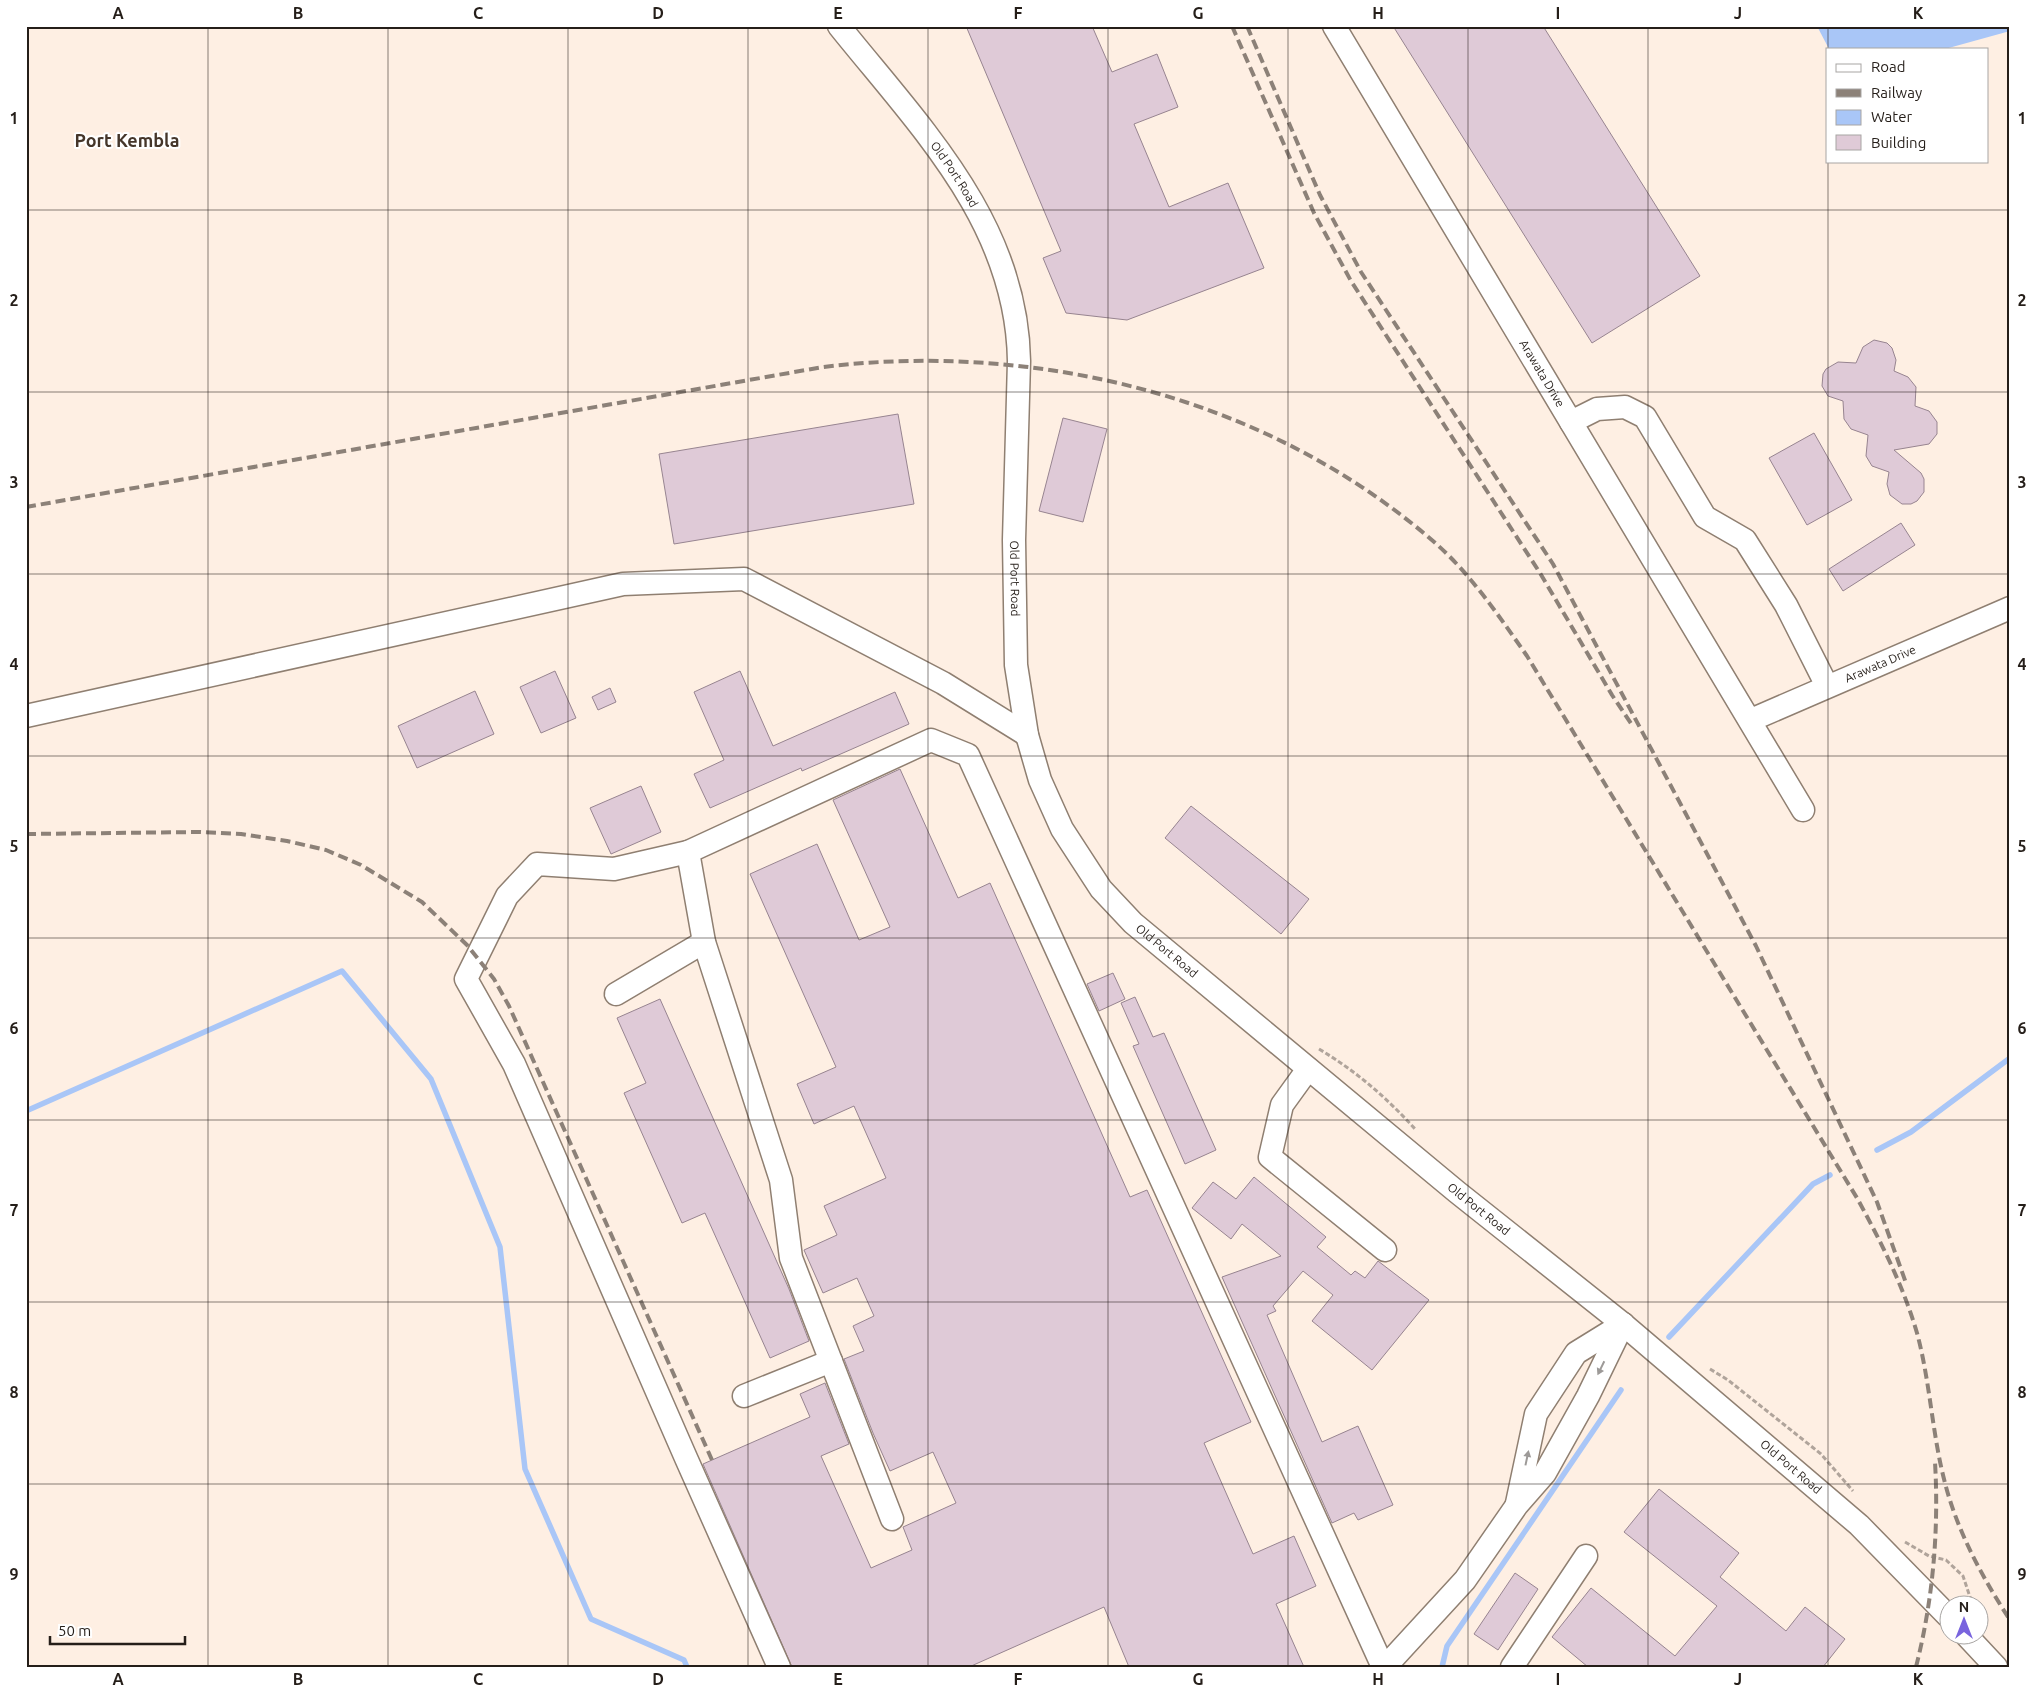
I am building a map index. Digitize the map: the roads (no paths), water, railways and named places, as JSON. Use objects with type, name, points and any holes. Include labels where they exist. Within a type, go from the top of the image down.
[{"type":"street","name":"Old Port Road","points":[[839,26],[948,162],[966,189],[994,244],[1013,302],[1018,332],[1019,360],[1014,540],[1016,665],[1027,735],[1040,780],[1052,810],[1077,854],[1101,889],[1132,923],[1457,1192],[1623,1324],[1859,1525],[1938,1606]]},
{"type":"street","name":"Arawata Drive","points":[[1334,26],[1751,720],[1803,810]]},
{"type":"street","points":[[1571,422],[1598,409],[1626,407],[1645,417],[1705,517],[1745,540],[1786,605],[1826,686]]},
{"type":"street","points":[[26,716],[623,584],[744,579],[943,683],[1027,735]]},
{"type":"street","name":"Arawata Drive","points":[[1751,720],[2010,608]]},
{"type":"street","points":[[779,1667],[514,1064],[466,979],[507,896],[538,864],[614,869],[688,852],[932,740],[968,755],[1384,1667],[1465,1580],[1516,1505],[1545,1473],[1588,1396],[1623,1324]]},
{"type":"street","points":[[688,852],[704,942],[780,1180],[791,1258],[892,1519]]},
{"type":"street","points":[[616,994],[704,942]]},
{"type":"street","points":[[1308,1069],[1282,1105],[1270,1157],[1385,1250]]},
{"type":"street","points":[[1516,1505],[1536,1414],[1576,1353],[1623,1324]]},
{"type":"street","points":[[744,1396],[831,1361]]},
{"type":"street","points":[[1512,1667],[1586,1556]]},
{"type":"street","points":[[1976,1646],[1996,1667]]},
{"type":"water","points":[[1817,26],[2010,26],[2010,31],[1949,48],[1828,48]]},
{"type":"waterway","points":[[26,1111],[342,971],[431,1079],[500,1247],[525,1469],[591,1619],[684,1660],[687,1667]]},
{"type":"waterway","points":[[1877,1150],[1911,1132],[2010,1058]]},
{"type":"waterway","points":[[1669,1337],[1813,1184],[1830,1175]]},
{"type":"waterway","points":[[1442,1667],[1447,1646],[1621,1390]]},
{"type":"railway","points":[[1232,26],[1314,213],[1351,281],[1540,573],[1612,695],[1632,725]]},
{"type":"railway","points":[[1247,26],[1320,195],[1361,272],[1553,564],[1756,946],[1877,1202],[1906,1283]]},
{"type":"railway","points":[[26,507],[823,367],[904,361],[986,363],[1067,373],[1146,390],[1224,416],[1298,449],[1368,491],[1433,541],[1447,553],[1495,610],[1527,656],[1857,1198],[1891,1264],[1917,1333],[1925,1369],[1940,1461],[1955,1516],[1980,1570],[2010,1620]]},
{"type":"railway","points":[[26,834],[200,832],[241,834],[287,841],[326,850],[361,865],[422,902],[467,945],[494,979],[509,1006],[712,1460]]},
{"type":"railway","points":[[1916,1667],[1931,1591],[1936,1513],[1935,1462]]},
{"type":"district","name":"Port Kembla","points":[[127,141]]}]
